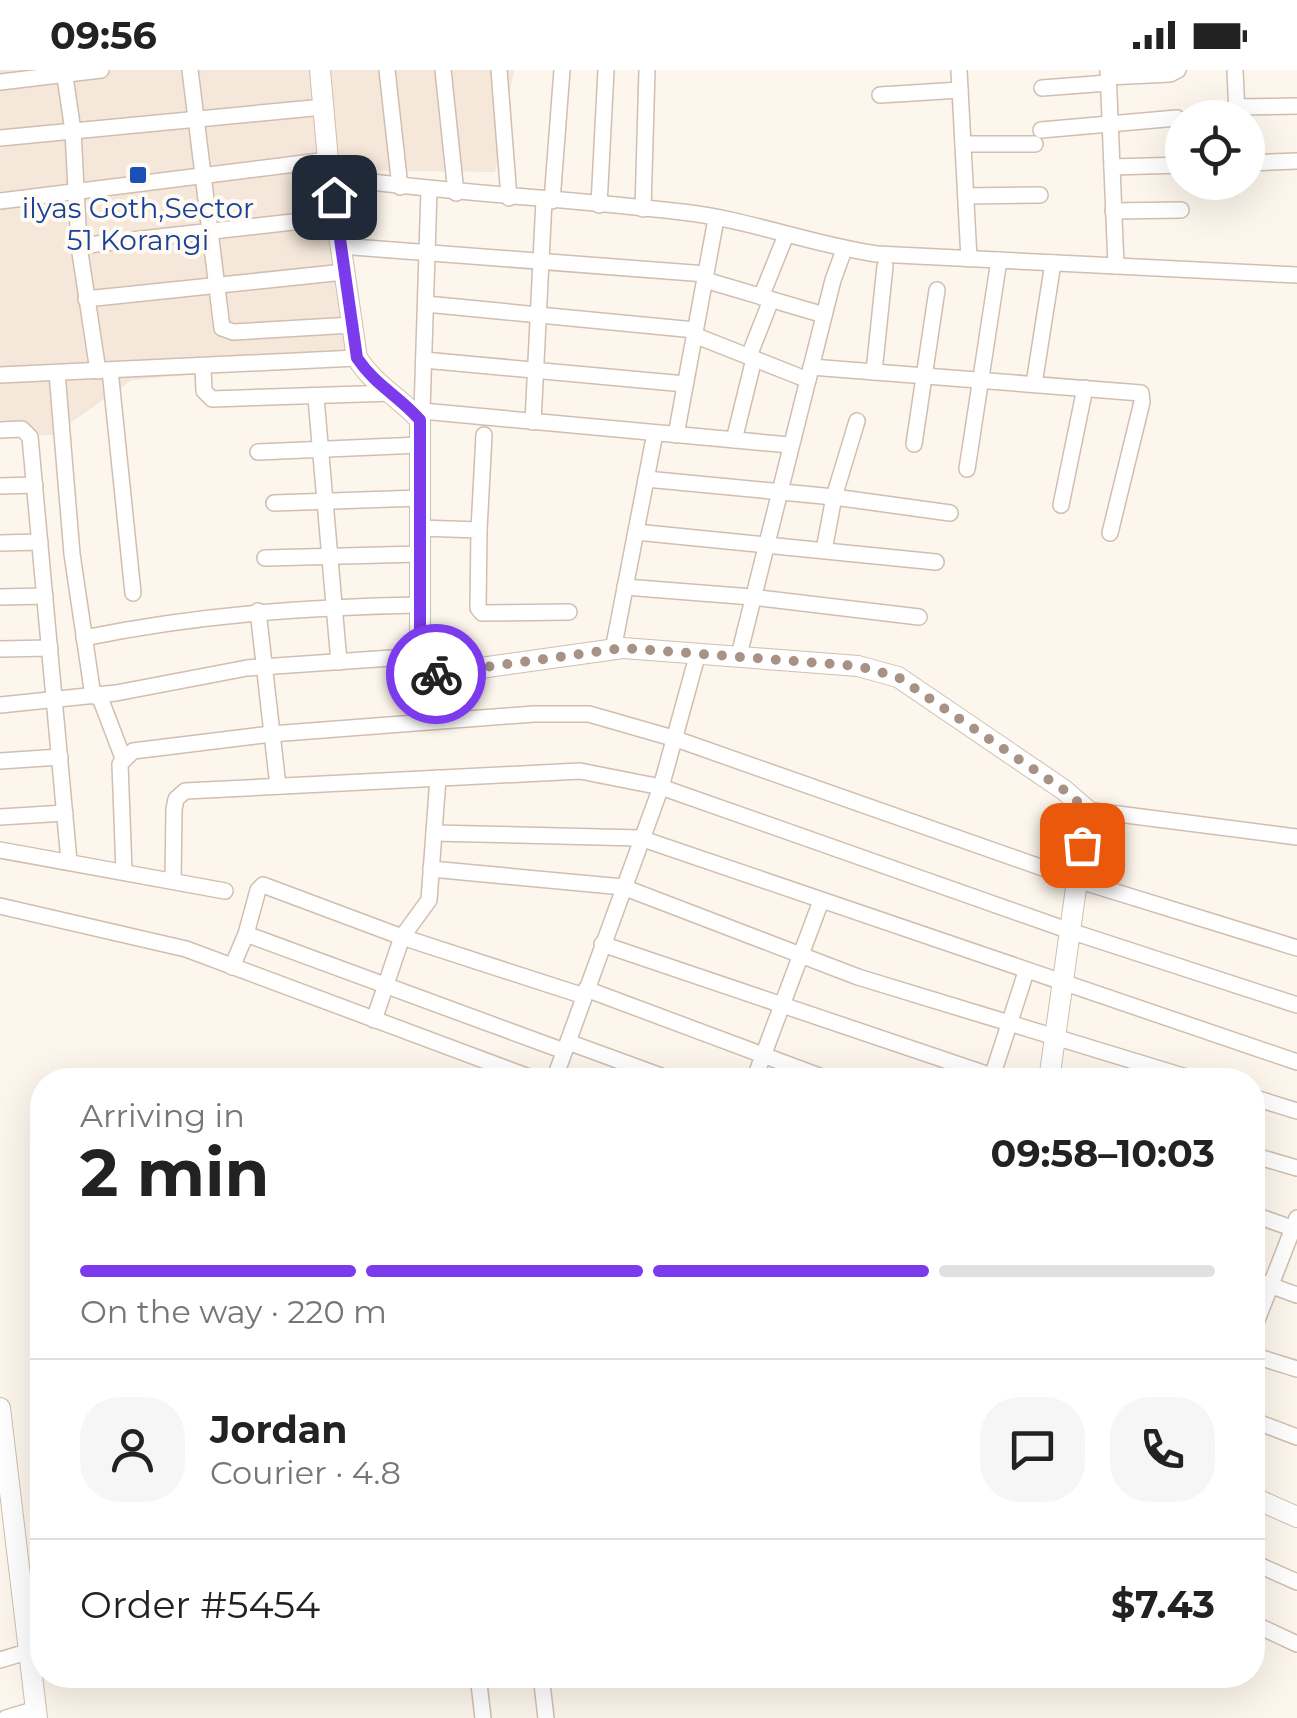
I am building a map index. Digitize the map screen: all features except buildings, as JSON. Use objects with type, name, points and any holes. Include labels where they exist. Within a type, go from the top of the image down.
[{"type":"street","points":[[0,82],[100,70]]},
{"type":"street","points":[[190,70],[222,328],[226,332],[352,325]]},
{"type":"street","points":[[320,70],[357,358],[372,380],[417,411],[790,445]]},
{"type":"street","points":[[387,70],[400,187]]},
{"type":"street","points":[[444,70],[456,193]]},
{"type":"street","points":[[499,70],[508,198]]},
{"type":"street","points":[[533,422],[541,261],[562,70]]},
{"type":"street","points":[[599,205],[606,70]]},
{"type":"street","points":[[643,208],[648,70]]},
{"type":"street","points":[[959,70],[969,259]]},
{"type":"street","points":[[1042,88],[1178,70]]},
{"type":"street","points":[[1235,70],[1236,100]]},
{"type":"street","points":[[64,72],[73,131],[74,191],[86,298],[104,370],[132,593]]},
{"type":"street","points":[[1108,77],[1116,266]]},
{"type":"street","points":[[880,95],[960,90]]},
{"type":"street","points":[[1265,109],[1297,106]]},
{"type":"street","points":[[0,138],[323,107]]},
{"type":"street","points":[[963,144],[1165,119]]},
{"type":"street","points":[[1265,162],[1297,161]]},
{"type":"street","points":[[1112,167],[1165,165]]},
{"type":"street","points":[[0,201],[203,174],[330,168],[400,187],[643,208],[716,219],[844,250],[1297,275]]},
{"type":"street","points":[[430,190],[424,360],[417,411],[420,656],[424,671],[430,674],[614,650],[698,652],[858,666],[898,677],[1064,790],[1087,810],[1297,838]]},
{"type":"street","points":[[966,196],[1040,194]]},
{"type":"street","points":[[1113,211],[1182,210]]},
{"type":"street","points":[[80,246],[336,218]]},
{"type":"street","points":[[676,435],[716,219]]},
{"type":"street","points":[[734,440],[766,298],[786,235]]},
{"type":"street","points":[[340,246],[705,277],[824,315]]},
{"type":"street","points":[[738,656],[764,544],[844,250]]},
{"type":"street","points":[[967,469],[999,260]]},
{"type":"street","points":[[1034,384],[1053,263]]},
{"type":"street","points":[[874,372],[885,266]]},
{"type":"street","points":[[86,298],[344,272]]},
{"type":"street","points":[[914,444],[937,290]]},
{"type":"street","points":[[426,304],[695,333],[751,358],[809,374],[874,372],[1136,391],[1143,396],[1110,533]]},
{"type":"street","points":[[0,376],[357,358]]},
{"type":"street","points":[[424,360],[685,384]]},
{"type":"street","points":[[203,366],[204,391],[212,399],[392,393]]},
{"type":"street","points":[[57,373],[72,554],[84,638],[96,695],[124,758]]},
{"type":"street","points":[[1061,505],[1085,388]]},
{"type":"street","points":[[316,398],[340,662]]},
{"type":"street","points":[[824,550],[834,497],[857,421]]},
{"type":"street","points":[[0,430],[28,432],[70,861]]},
{"type":"street","points":[[614,650],[655,433]]},
{"type":"street","points":[[484,435],[478,608],[482,613],[570,612]]},
{"type":"street","points":[[258,452],[420,445]]},
{"type":"street","points":[[646,479],[950,512]]},
{"type":"street","points":[[0,486],[35,485]]},
{"type":"street","points":[[274,502],[420,498]]},
{"type":"street","points":[[420,528],[479,530]]},
{"type":"street","points":[[636,532],[936,562]]},
{"type":"street","points":[[0,543],[40,542]]},
{"type":"street","points":[[265,558],[420,554]]},
{"type":"street","points":[[625,587],[752,596],[918,617]]},
{"type":"street","points":[[0,597],[45,596]]},
{"type":"street","points":[[84,638],[161,622],[258,611],[420,605]]},
{"type":"street","points":[[258,611],[278,786]]},
{"type":"street","points":[[0,650],[50,648]]},
{"type":"street","points":[[558,1068],[661,787],[698,652]]},
{"type":"street","points":[[0,705],[96,695],[263,667],[420,656]]},
{"type":"street","points":[[124,871],[120,764],[133,751],[271,734],[534,714],[589,714],[676,739],[1077,880],[1297,948]]},
{"type":"street","points":[[0,761],[60,757]]},
{"type":"street","points":[[173,881],[174,809],[179,794],[580,772],[661,787],[1070,931],[1297,1005]]},
{"type":"street","points":[[374,1020],[402,936],[427,906],[438,778]]},
{"type":"street","points":[[1051,1068],[1087,810]]},
{"type":"street","points":[[0,817],[65,814]]},
{"type":"street","points":[[434,833],[640,838],[1297,1062]]},
{"type":"street","points":[[0,850],[225,891]]},
{"type":"street","points":[[431,869],[623,887],[858,977],[1157,1068]]},
{"type":"street","points":[[232,967],[263,885],[402,936],[585,993],[797,1068]]},
{"type":"street","points":[[759,1068],[821,901]]},
{"type":"street","points":[[0,906],[186,949],[504,1068]]},
{"type":"street","points":[[246,934],[635,1068]]},
{"type":"street","points":[[602,944],[964,1068]]},
{"type":"street","points":[[998,1068],[1008,1023],[1026,972]]},
{"type":"street","points":[[1265,1101],[1297,1111]]},
{"type":"street","points":[[1265,1159],[1297,1168]]},
{"type":"street","points":[[1265,1218],[1296,1226],[1265,1300]]},
{"type":"street","points":[[1265,1283],[1297,1296]]},
{"type":"street","points":[[1265,1359],[1297,1368]]},
{"type":"street","points":[[0,1408],[30,1651],[0,1660]]},
{"type":"street","points":[[1265,1425],[1297,1437]]},
{"type":"street","points":[[1265,1503],[1297,1517]]},
{"type":"street","points":[[1265,1568],[1297,1582]]},
{"type":"street","points":[[1265,1629],[1297,1644]]},
{"type":"street","points":[[6,1718],[36,1713],[34,1688]]},
{"type":"street","points":[[479,1688],[482,1718]]},
{"type":"street","points":[[543,1688],[546,1718]]},
{"type":"shaded area","points":[[0,70],[514,70],[495,172],[321,170],[351,360],[132,380],[53,435],[0,436]]},
{"type":"way so far","points":[[436,674],[623,648],[858,666],[898,677],[1064,790],[1087,810],[1082,845]]},
{"type":"place","name":"ilyas Goth,Sector 51 Korangi","points":[[138,175]]},
{"type":"route","points":[[334,197],[357,358],[372,380],[401,399],[420,420],[420,664],[424,671],[436,674]]}]
